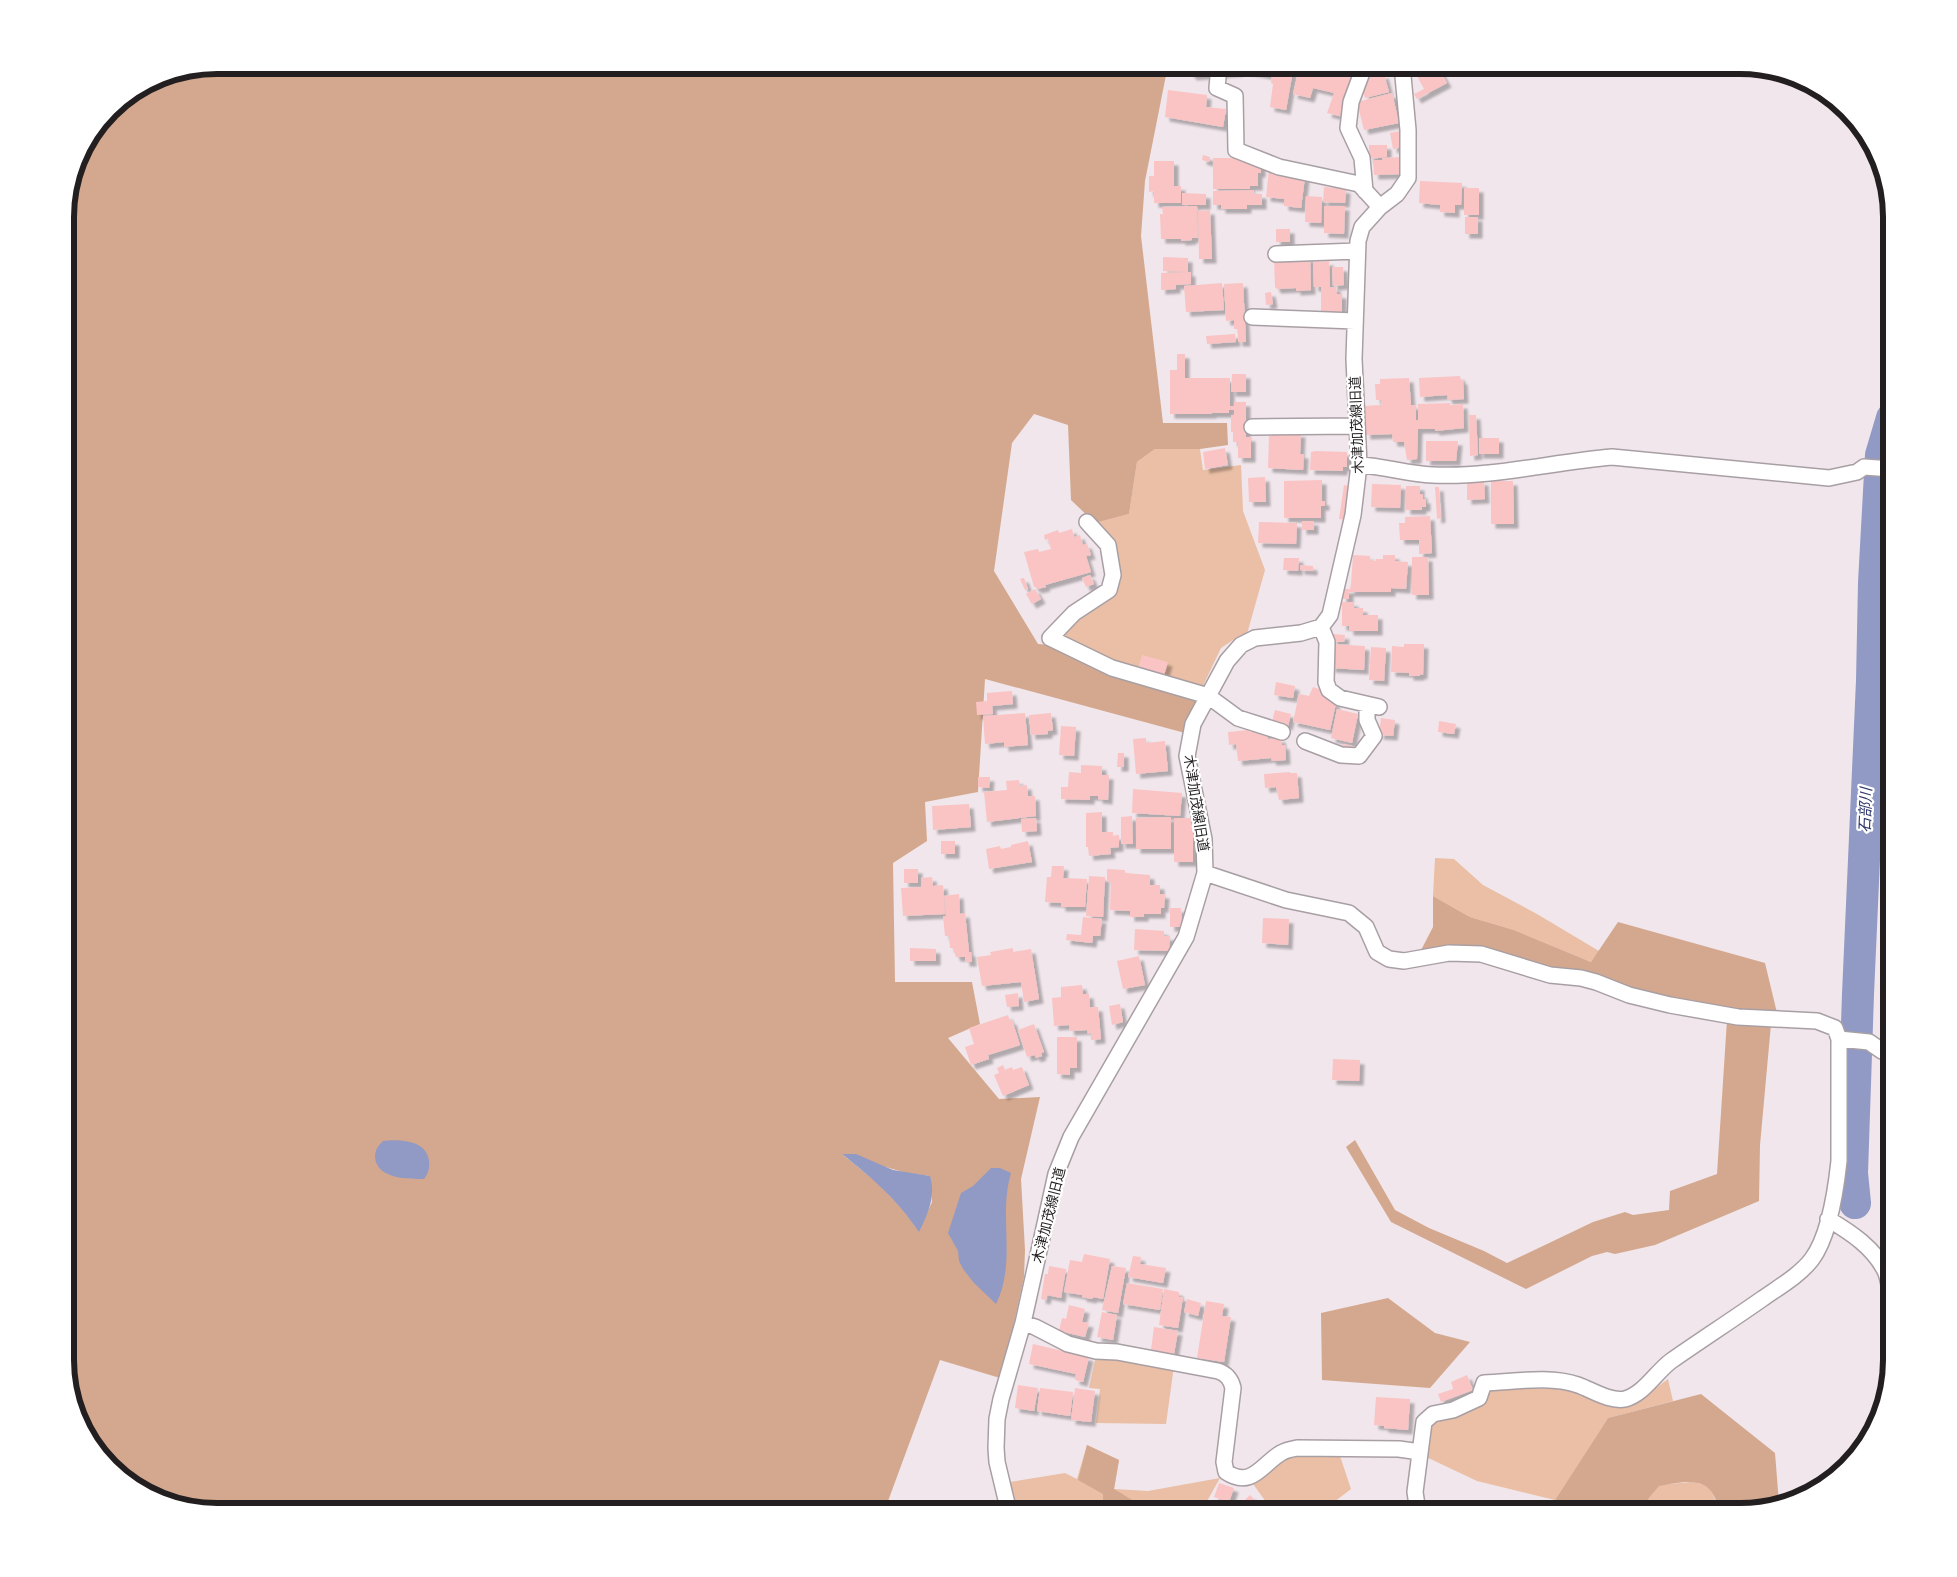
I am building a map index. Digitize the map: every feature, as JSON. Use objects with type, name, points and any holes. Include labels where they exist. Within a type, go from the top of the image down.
[{"type":"street","points":[[1358,74],[1351,102],[1348,128],[1362,158],[1365,191]]},
{"type":"street","name":"木津加茂線旧道","points":[[1007,1503],[997,1462],[997,1419],[1023,1323],[1056,1174],[1071,1137],[1186,937],[1206,873],[1204,839],[1187,756],[1193,724],[1227,661],[1241,645],[1256,638],[1301,633],[1321,627],[1330,616],[1344,547],[1353,515],[1359,465],[1354,359],[1358,241],[1362,227],[1380,207],[1397,194],[1408,178],[1408,130],[1403,74]]},
{"type":"street","points":[[1218,77],[1217,88],[1235,96],[1236,150],[1279,167],[1359,184],[1380,207]]},
{"type":"street","points":[[1276,254],[1357,251]]},
{"type":"street","points":[[1252,317],[1355,321]]},
{"type":"street","points":[[1252,427],[1357,426]]},
{"type":"street","points":[[1359,465],[1432,475],[1498,472],[1612,457],[1829,478],[1857,472],[1864,466],[1883,468]]},
{"type":"street","points":[[1087,522],[1108,545],[1112,575],[1109,590],[1074,613],[1050,638],[1112,668],[1208,696],[1238,718],[1282,732]]},
{"type":"street","points":[[1305,742],[1341,755],[1360,756],[1374,736],[1367,720],[1373,706],[1340,698],[1329,690],[1326,682],[1328,642],[1321,627]]},
{"type":"street","points":[[1206,873],[1286,900],[1349,914],[1366,927],[1377,952],[1389,959],[1404,961],[1449,953],[1480,954],[1550,975],[1588,980],[1629,995],[1670,1004],[1738,1017],[1817,1021],[1835,1028],[1843,1040],[1837,1180],[1828,1220],[1817,1251],[1803,1268],[1669,1363],[1630,1397],[1615,1399],[1576,1385],[1552,1380],[1484,1383],[1478,1398],[1466,1406],[1433,1414],[1423,1426],[1415,1492],[1417,1503]]},
{"type":"street","points":[[1843,1040],[1869,1042],[1883,1051]]},
{"type":"street","points":[[1828,1220],[1849,1231],[1874,1255],[1883,1268]]},
{"type":"street","points":[[1023,1323],[1077,1346],[1218,1370],[1226,1375],[1233,1388],[1224,1462],[1226,1472],[1236,1477],[1252,1476],[1282,1452],[1297,1448],[1399,1449],[1420,1452]]},
{"type":"shaded area","points":[[207,74],[1166,74],[1145,181],[1141,236],[1163,423],[1227,423],[1228,445],[1200,449],[1155,449],[1137,462],[1129,514],[1095,523],[1071,500],[1068,425],[1034,414],[1012,443],[994,571],[1038,644],[1051,645],[1202,688],[1190,713],[1185,733],[985,679],[978,792],[925,802],[927,841],[893,863],[895,982],[972,982],[980,1024],[948,1038],[999,1099],[1040,1097],[1021,1179],[1025,1250],[1024,1277],[1000,1378],[940,1360],[887,1503],[198,1502],[171,1496],[153,1489],[137,1479],[109,1455],[93,1432],[88,1424],[76,1388],[74,1370],[74,207],[76,189],[88,153],[109,122],[137,98],[153,88],[171,81]],"holes":[[[383,1141],[407,1142],[418,1179],[406,1177]],[[842,1154],[906,1173],[930,1176],[932,1202],[919,1231],[881,1186]]]},
{"type":"shaded area","points":[[1155,449],[1200,449],[1203,470],[1241,465],[1243,511],[1265,570],[1247,634],[1239,636],[1221,648],[1202,688],[1113,663],[1060,639],[1118,574],[1095,523],[1129,514],[1137,462]]},
{"type":"shaded area","points":[[1435,858],[1454,859],[1483,885],[1599,951],[1591,962],[1514,930],[1470,917],[1433,896]]},
{"type":"shaded area","points":[[1433,896],[1470,917],[1514,930],[1591,962],[1618,922],[1765,963],[1778,1017],[1738,1015],[1529,965],[1418,956],[1433,927]]},
{"type":"shaded area","points":[[1727,1020],[1771,1024],[1760,1145],[1759,1201],[1655,1245],[1615,1254],[1607,1252],[1592,1256],[1526,1289],[1391,1222],[1346,1147],[1355,1140],[1395,1210],[1429,1228],[1484,1251],[1507,1263],[1593,1222],[1625,1212],[1633,1215],[1669,1210],[1670,1191],[1717,1174]]},
{"type":"shaded area","points":[[1388,1298],[1435,1333],[1470,1342],[1430,1388],[1322,1380],[1321,1313]]},
{"type":"shaded area","points":[[1096,1356],[1174,1366],[1166,1424],[1096,1423],[1100,1389],[1089,1388]]},
{"type":"shaded area","points":[[1668,1379],[1673,1401],[1608,1418],[1555,1500],[1477,1481],[1422,1455],[1428,1422],[1488,1387],[1555,1389],[1575,1392],[1609,1404],[1633,1405]]},
{"type":"shaded area","points":[[1701,1394],[1775,1453],[1779,1498],[1759,1502],[1716,1503],[1710,1489],[1704,1485],[1682,1482],[1659,1486],[1647,1503],[1555,1503],[1555,1500],[1608,1418]]},
{"type":"shaded area","points":[[1087,1445],[1119,1460],[1114,1489],[1148,1491],[1220,1478],[1206,1503],[1015,1503],[1010,1482],[1065,1473],[1077,1479]]},
{"type":"shaded area","points":[[1087,1445],[1119,1460],[1114,1489],[1137,1503],[1103,1503],[1103,1494],[1078,1480]]},
{"type":"shaded area","points":[[1339,1453],[1351,1489],[1333,1503],[1267,1503],[1251,1481],[1284,1456]]},
{"type":"shaded area","points":[[1698,1483],[1711,1491],[1716,1503],[1647,1503],[1659,1485]]},
{"type":"water","points":[[383,1141],[411,1142],[423,1149],[427,1154],[429,1164],[427,1175],[424,1179],[402,1178],[387,1174],[382,1170],[377,1165],[375,1155],[377,1148]]},
{"type":"water","points":[[842,1154],[856,1154],[893,1170],[930,1176],[932,1198],[919,1232],[902,1209],[884,1190]]},
{"type":"water","points":[[991,1168],[1000,1168],[1011,1173],[1007,1189],[1006,1206],[1007,1255],[1002,1288],[996,1304],[974,1283],[963,1269],[959,1261],[958,1251],[948,1233],[961,1193],[973,1186]]},
{"type":"building","points":[[1192,74],[1216,74],[1192,76]]},
{"type":"building","points":[[1262,74],[1292,74],[1286,110],[1270,107],[1273,84],[1271,83],[1272,76]]},
{"type":"building","points":[[1298,74],[1354,74],[1343,117],[1327,113],[1334,93],[1313,88],[1310,98],[1293,94]]},
{"type":"building","points":[[1384,74],[1389,92],[1365,98],[1362,86],[1367,83],[1366,78]]},
{"type":"building","points":[[1416,74],[1442,74],[1447,83],[1417,99],[1414,94],[1424,89]]},
{"type":"building","points":[[1168,90],[1207,95],[1206,107],[1226,109],[1223,127],[1165,117]]},
{"type":"building","points":[[1392,93],[1399,123],[1364,130],[1357,102]]},
{"type":"building","points":[[1400,131],[1403,147],[1393,149],[1390,133]]},
{"type":"building","points":[[1369,145],[1387,145],[1387,157],[1369,159]]},
{"type":"building","points":[[1203,155],[1210,157],[1209,162],[1202,160]]},
{"type":"building","points":[[1402,157],[1403,174],[1374,175],[1373,160],[1382,160],[1383,163],[1382,158]]},
{"type":"building","points":[[1213,158],[1255,158],[1261,163],[1261,173],[1258,173],[1258,186],[1250,186],[1250,189],[1213,189]]},
{"type":"building","points":[[1154,161],[1174,161],[1174,186],[1181,186],[1181,203],[1154,203],[1154,191],[1149,192],[1149,176],[1154,176]]},
{"type":"building","points":[[1269,169],[1305,177],[1301,208],[1284,206],[1284,199],[1266,197]]},
{"type":"building","points":[[1420,181],[1462,183],[1461,205],[1455,205],[1455,213],[1440,212],[1440,205],[1419,203]]},
{"type":"building","points":[[1324,187],[1346,189],[1345,203],[1323,202]]},
{"type":"building","points":[[1464,188],[1479,188],[1479,215],[1464,215]]},
{"type":"building","points":[[1254,190],[1254,194],[1262,194],[1262,205],[1247,205],[1247,209],[1221,209],[1221,205],[1213,205],[1213,191]]},
{"type":"building","points":[[1182,193],[1206,194],[1206,205],[1182,205]]},
{"type":"building","points":[[1306,196],[1322,197],[1321,223],[1305,222]]},
{"type":"building","points":[[1197,206],[1198,238],[1181,241],[1181,239],[1161,239],[1160,214],[1163,214],[1162,207]]},
{"type":"building","points":[[1324,206],[1345,206],[1344,234],[1324,233]]},
{"type":"building","points":[[1210,210],[1212,259],[1199,259],[1198,211]]},
{"type":"building","points":[[1465,217],[1478,217],[1478,234],[1465,234]]},
{"type":"building","points":[[1276,229],[1290,229],[1290,242],[1276,242]]},
{"type":"building","points":[[1163,257],[1188,258],[1188,272],[1163,271]]},
{"type":"building","points":[[1310,257],[1311,290],[1296,291],[1296,288],[1277,289],[1275,287],[1274,258]]},
{"type":"building","points":[[1329,261],[1330,287],[1336,287],[1337,294],[1342,294],[1342,313],[1321,314],[1321,287],[1314,287],[1313,262]]},
{"type":"building","points":[[1332,267],[1343,267],[1344,285],[1333,286]]},
{"type":"building","points":[[1191,272],[1191,284],[1176,285],[1176,289],[1161,290],[1161,273]]},
{"type":"building","points":[[1222,283],[1224,310],[1186,312],[1184,286]]},
{"type":"building","points":[[1243,283],[1246,342],[1238,342],[1238,329],[1234,329],[1234,320],[1226,321],[1224,284]]},
{"type":"building","points":[[1271,292],[1273,304],[1266,305],[1265,293]]},
{"type":"building","points":[[1235,334],[1236,342],[1207,344],[1206,336]]},
{"type":"building","points":[[1177,354],[1185,354],[1185,378],[1230,378],[1230,406],[1234,406],[1234,402],[1246,402],[1246,437],[1251,437],[1251,458],[1238,458],[1238,442],[1233,442],[1233,432],[1231,432],[1231,415],[1234,415],[1234,410],[1229,410],[1229,413],[1170,414],[1170,370],[1177,370]]},
{"type":"building","points":[[1232,374],[1246,374],[1246,392],[1231,392]]},
{"type":"building","points":[[1460,376],[1461,380],[1463,380],[1464,399],[1448,400],[1447,395],[1420,397],[1419,378]]},
{"type":"building","points":[[1409,378],[1411,405],[1416,405],[1416,420],[1418,420],[1418,404],[1463,404],[1464,428],[1435,431],[1435,429],[1418,429],[1417,459],[1407,460],[1404,442],[1393,442],[1392,434],[1366,435],[1364,406],[1381,405],[1381,400],[1376,400],[1375,384],[1380,384],[1380,379]]},
{"type":"building","points":[[1469,415],[1476,415],[1478,455],[1470,456]]},
{"type":"building","points":[[1272,432],[1301,433],[1300,454],[1304,454],[1303,470],[1268,468],[1269,436],[1272,436]]},
{"type":"building","points":[[1479,438],[1499,438],[1499,454],[1479,454]]},
{"type":"building","points":[[1426,441],[1458,441],[1456,461],[1426,461]]},
{"type":"building","points":[[1225,448],[1228,465],[1205,469],[1203,452]]},
{"type":"building","points":[[1311,452],[1347,452],[1347,467],[1343,467],[1343,471],[1310,470]]},
{"type":"building","points":[[1265,477],[1266,502],[1249,502],[1248,478]]},
{"type":"building","points":[[1322,480],[1322,501],[1325,501],[1325,506],[1321,506],[1321,518],[1284,518],[1284,481]]},
{"type":"building","points":[[1467,481],[1484,481],[1485,499],[1467,500]]},
{"type":"building","points":[[1491,481],[1513,481],[1514,524],[1491,524]]},
{"type":"building","points":[[1372,484],[1401,485],[1400,508],[1371,507]]},
{"type":"building","points":[[1344,485],[1353,487],[1347,520],[1339,519]]},
{"type":"building","points":[[1406,486],[1420,486],[1420,494],[1423,494],[1423,499],[1426,499],[1426,507],[1422,507],[1422,510],[1406,510]]},
{"type":"building","points":[[1435,487],[1439,487],[1441,518],[1437,519]]},
{"type":"building","points":[[1430,516],[1432,553],[1419,554],[1419,540],[1400,540],[1399,523],[1405,523],[1405,517]]},
{"type":"building","points":[[1302,521],[1314,521],[1314,530],[1302,530]]},
{"type":"building","points":[[1259,522],[1297,523],[1296,544],[1258,543]]},
{"type":"building","points":[[1072,529],[1074,537],[1080,535],[1083,545],[1087,544],[1091,555],[1086,556],[1091,572],[1037,589],[1034,587],[1024,552],[1038,549],[1039,552],[1051,549],[1048,539],[1045,540],[1044,535],[1058,530],[1059,533]]},
{"type":"building","points":[[1353,555],[1370,556],[1370,560],[1376,561],[1376,559],[1383,559],[1383,555],[1395,555],[1395,561],[1408,562],[1406,589],[1391,588],[1391,592],[1349,592],[1349,599],[1342,599],[1342,589],[1350,589]]},
{"type":"building","points":[[1412,557],[1428,557],[1429,595],[1412,595]]},
{"type":"building","points":[[1284,558],[1299,558],[1298,571],[1283,570]]},
{"type":"building","points":[[1300,565],[1313,566],[1313,571],[1300,570]]},
{"type":"building","points":[[1090,575],[1094,584],[1086,587],[1082,578]]},
{"type":"building","points":[[1024,578],[1028,589],[1025,590],[1020,579]]},
{"type":"building","points":[[1035,589],[1041,599],[1032,604],[1026,594]]},
{"type":"building","points":[[1342,602],[1354,602],[1354,608],[1363,608],[1363,615],[1378,615],[1378,631],[1349,631],[1349,626],[1342,626]]},
{"type":"building","points":[[1333,634],[1345,635],[1344,642],[1332,642]]},
{"type":"building","points":[[1332,644],[1365,646],[1364,670],[1331,668]]},
{"type":"building","points":[[1404,644],[1424,644],[1423,675],[1409,676],[1409,673],[1391,672],[1392,646],[1404,647]]},
{"type":"building","points":[[1371,647],[1386,648],[1384,681],[1369,680]]},
{"type":"building","points":[[1142,655],[1168,662],[1163,679],[1137,672]]},
{"type":"building","points":[[1276,682],[1295,686],[1293,698],[1274,695]]},
{"type":"building","points":[[1313,687],[1322,690],[1321,694],[1326,695],[1325,699],[1336,703],[1330,730],[1293,722],[1299,694],[1309,696]]},
{"type":"building","points":[[1012,691],[1013,704],[992,706],[993,714],[977,715],[976,702],[987,701],[987,693]]},
{"type":"building","points":[[1337,709],[1358,714],[1352,743],[1331,738]]},
{"type":"building","points":[[1275,710],[1291,714],[1288,726],[1272,722]]},
{"type":"building","points":[[1025,713],[1028,745],[1004,747],[1004,742],[985,744],[983,716]]},
{"type":"building","points":[[1051,713],[1053,730],[1048,731],[1048,734],[1031,735],[1029,715]]},
{"type":"building","points":[[1381,718],[1395,720],[1393,736],[1379,735]]},
{"type":"building","points":[[1439,721],[1456,724],[1454,734],[1438,732]]},
{"type":"building","points":[[1061,726],[1076,727],[1074,756],[1059,755]]},
{"type":"building","points":[[1249,730],[1249,732],[1268,730],[1268,739],[1281,738],[1282,745],[1285,745],[1286,760],[1272,761],[1271,758],[1238,761],[1236,744],[1229,745],[1228,732]]},
{"type":"building","points":[[1146,738],[1146,743],[1165,741],[1168,771],[1136,774],[1133,739]]},
{"type":"building","points":[[1343,744],[1356,747],[1354,755],[1334,746],[1342,747]]},
{"type":"building","points":[[1118,753],[1124,753],[1124,767],[1117,767]]},
{"type":"building","points":[[1081,765],[1102,766],[1102,775],[1109,775],[1108,800],[1098,799],[1098,796],[1090,796],[1090,800],[1061,799],[1061,787],[1068,787],[1069,772],[1081,773]]},
{"type":"building","points":[[1297,773],[1299,798],[1279,800],[1276,787],[1265,788],[1264,774]]},
{"type":"building","points":[[978,777],[990,777],[989,788],[978,787]]},
{"type":"building","points":[[1019,780],[1020,786],[1027,785],[1028,796],[1035,796],[1036,816],[987,822],[984,792],[1007,790],[1006,781]]},
{"type":"building","points":[[1133,789],[1182,793],[1180,816],[1132,813]]},
{"type":"building","points":[[969,804],[971,827],[933,830],[932,806]]},
{"type":"building","points":[[1102,812],[1102,832],[1113,832],[1113,836],[1119,835],[1119,847],[1110,848],[1111,854],[1089,856],[1088,847],[1086,847],[1086,813]]},
{"type":"building","points":[[1132,816],[1133,844],[1121,844],[1121,817]]},
{"type":"building","points":[[1171,817],[1171,849],[1136,849],[1136,818]]},
{"type":"building","points":[[1036,818],[1037,831],[1022,832],[1021,819]]},
{"type":"building","points":[[1174,818],[1193,818],[1193,862],[1174,862]]},
{"type":"building","points":[[941,841],[955,841],[955,854],[941,854]]},
{"type":"building","points":[[1028,841],[1032,862],[989,869],[986,849],[1000,846],[1001,849]]},
{"type":"building","points":[[1052,866],[1064,866],[1063,878],[1087,879],[1085,907],[1061,907],[1061,903],[1045,902],[1047,877],[1051,877]]},
{"type":"building","points":[[904,869],[918,869],[918,883],[904,883]]},
{"type":"building","points":[[1107,869],[1150,875],[1150,885],[1160,885],[1160,894],[1165,894],[1164,908],[1161,908],[1161,914],[1144,914],[1144,917],[1130,917],[1130,911],[1110,910],[1111,882],[1107,882]]},
{"type":"building","points":[[1089,876],[1105,877],[1103,917],[1086,916]]},
{"type":"building","points":[[932,877],[933,886],[943,885],[945,914],[903,916],[901,888],[922,887],[921,878]]},
{"type":"building","points":[[959,894],[960,914],[965,913],[969,952],[971,952],[972,962],[965,962],[965,957],[956,957],[953,948],[950,948],[949,936],[945,936],[944,896]]},
{"type":"building","points":[[1170,908],[1181,908],[1182,927],[1170,927]]},
{"type":"building","points":[[1083,917],[1102,919],[1100,936],[1093,936],[1092,943],[1066,940],[1067,934],[1081,935]]},
{"type":"building","points":[[1263,918],[1289,919],[1288,945],[1262,943]]},
{"type":"building","points":[[1135,929],[1164,931],[1164,936],[1170,936],[1169,951],[1134,950]]},
{"type":"building","points":[[910,948],[936,949],[936,961],[910,961]]},
{"type":"building","points":[[1013,948],[1013,952],[1031,949],[1039,999],[1024,1002],[1021,982],[982,986],[977,957],[991,955],[990,952]]},
{"type":"building","points":[[1139,956],[1145,985],[1123,989],[1117,961]]},
{"type":"building","points":[[1082,985],[1083,994],[1089,994],[1090,1007],[1098,1007],[1101,1039],[1091,1040],[1091,1033],[1088,1034],[1087,1030],[1070,1031],[1069,1025],[1054,1026],[1052,998],[1061,997],[1061,987]]},
{"type":"building","points":[[1018,993],[1019,1006],[1007,1007],[1005,995]]},
{"type":"building","points":[[1120,1004],[1123,1022],[1112,1025],[1109,1006]]},
{"type":"building","points":[[1008,1015],[1010,1021],[1012,1020],[1020,1045],[988,1055],[989,1059],[971,1065],[965,1047],[974,1044],[969,1028]]},
{"type":"building","points":[[1034,1024],[1044,1052],[1041,1053],[1042,1056],[1036,1058],[1035,1055],[1027,1057],[1018,1030]]},
{"type":"building","points":[[1057,1037],[1077,1037],[1077,1068],[1070,1068],[1070,1075],[1057,1074]]},
{"type":"building","points":[[1333,1059],[1360,1060],[1359,1081],[1332,1080]]},
{"type":"building","points":[[1003,1065],[1005,1070],[1012,1067],[1013,1070],[1022,1067],[1029,1085],[1003,1096],[994,1075],[999,1073],[997,1068]]},
{"type":"building","points":[[1084,1254],[1110,1259],[1103,1299],[1093,1297],[1092,1299],[1064,1292],[1070,1260],[1082,1262]]},
{"type":"building","points":[[1133,1256],[1141,1257],[1140,1264],[1166,1268],[1163,1283],[1128,1277]]},
{"type":"building","points":[[1049,1266],[1066,1269],[1061,1298],[1047,1295],[1046,1300],[1041,1299],[1045,1274],[1048,1274]]},
{"type":"building","points":[[1112,1266],[1126,1268],[1118,1313],[1102,1310]]},
{"type":"building","points":[[1127,1283],[1163,1289],[1160,1310],[1123,1304]]},
{"type":"building","points":[[1164,1289],[1179,1292],[1179,1297],[1183,1297],[1178,1328],[1159,1325]]},
{"type":"building","points":[[1187,1299],[1201,1303],[1198,1316],[1184,1312]]},
{"type":"building","points":[[1206,1301],[1224,1304],[1222,1316],[1231,1317],[1224,1362],[1197,1358]]},
{"type":"building","points":[[1069,1305],[1085,1309],[1082,1322],[1089,1323],[1085,1337],[1059,1331],[1062,1318],[1066,1319]]},
{"type":"building","points":[[1102,1312],[1117,1315],[1113,1340],[1097,1337]]},
{"type":"building","points":[[1154,1327],[1178,1331],[1174,1354],[1151,1350]]},
{"type":"building","points":[[1033,1344],[1089,1357],[1083,1382],[1075,1380],[1076,1374],[1029,1364]]},
{"type":"building","points":[[1467,1375],[1473,1390],[1441,1402],[1438,1394],[1453,1389],[1451,1382]]},
{"type":"building","points":[[1018,1385],[1038,1388],[1034,1411],[1015,1408]]},
{"type":"building","points":[[1040,1388],[1073,1392],[1070,1416],[1037,1411]]},
{"type":"building","points":[[1075,1388],[1095,1391],[1091,1422],[1071,1420]]},
{"type":"building","points":[[1376,1397],[1410,1399],[1408,1430],[1384,1428],[1384,1426],[1374,1425]]},
{"type":"building","points":[[1219,1483],[1234,1488],[1229,1502],[1214,1497]]},
{"type":"building","points":[[1250,1495],[1258,1503],[1242,1503]]},
{"type":"waterway","name":"石部川","points":[[1855,1203],[1852,1173],[1858,994],[1872,681],[1874,583],[1881,455],[1883,448]]}]
